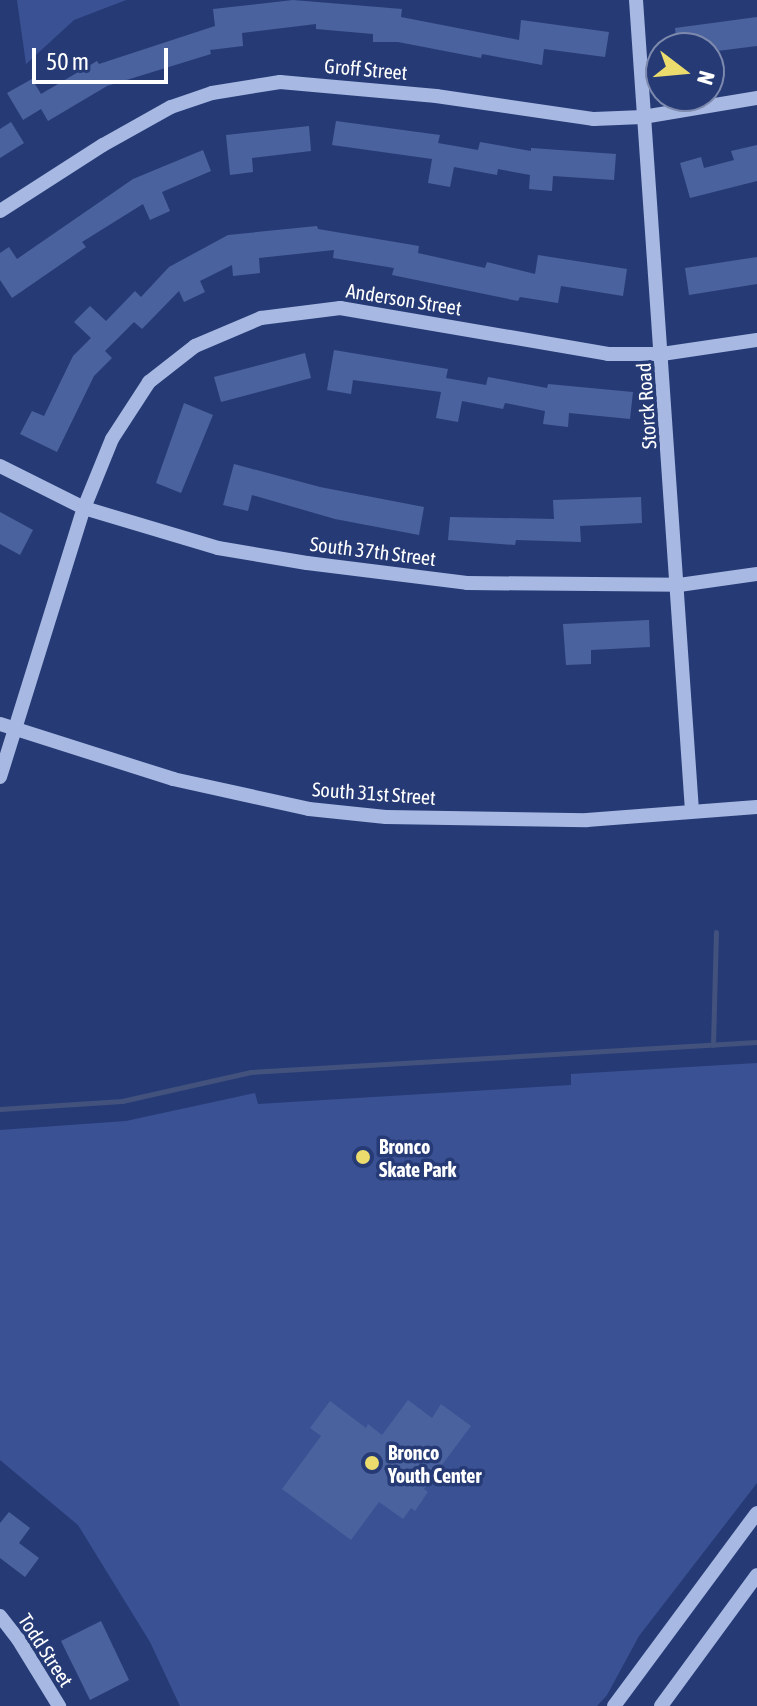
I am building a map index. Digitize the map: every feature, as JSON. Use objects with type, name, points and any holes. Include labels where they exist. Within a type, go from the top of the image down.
[{"type":"street","name":"Storck Road","points":[[636,0],[679,585],[692,810]]},
{"type":"street","name":"Groff Street","points":[[0,211],[103,145],[171,107],[212,93],[280,82],[421,94],[594,119],[643,117],[757,98]]},
{"type":"street","name":"Anderson Street","points":[[0,777],[7,727],[84,508],[112,439],[149,382],[195,346],[261,318],[340,308],[608,354],[662,354],[757,340]]},
{"type":"street","name":"South 37th Street","points":[[0,466],[84,508],[218,548],[336,567],[467,583],[679,585],[757,574]]},
{"type":"street","name":"South 31st Street","points":[[7,727],[173,779],[309,809],[386,817],[587,820],[757,807]]},
{"type":"street","points":[[614,1706],[757,1513]]},
{"type":"street","points":[[661,1706],[757,1575]]},
{"type":"street","name":"Todd Street","points":[[0,1616],[43,1677],[59,1706]]},
{"type":"shaded area","points":[[17,0],[126,0],[74,20],[26,64]]},
{"type":"shaded area","points":[[757,1063],[757,1483],[639,1636],[607,1695],[597,1706],[180,1706],[150,1642],[78,1525],[0,1460],[0,1130],[126,1121],[255,1093],[258,1104],[571,1085],[571,1074]]},
{"type":"building","points":[[293,0],[402,9],[401,17],[519,40],[521,20],[609,32],[605,57],[544,49],[542,65],[482,54],[481,58],[398,42],[373,42],[373,34],[316,29],[316,24],[242,33],[243,46],[210,50],[211,54],[107,86],[48,121],[41,109],[23,120],[7,93],[32,79],[41,94],[97,61],[99,64],[215,26],[213,9]]},
{"type":"building","points":[[757,17],[757,46],[725,50],[725,32],[675,32],[675,28]]},
{"type":"building","points":[[336,121],[440,135],[438,143],[478,150],[480,142],[531,151],[531,148],[616,154],[614,180],[553,176],[552,191],[529,189],[530,175],[498,169],[497,175],[454,167],[450,187],[428,183],[432,159],[332,145]]},
{"type":"building","points":[[11,122],[24,143],[0,158],[0,129]]},
{"type":"building","points":[[309,126],[311,151],[252,158],[253,172],[230,175],[226,135]]},
{"type":"building","points":[[757,145],[757,181],[690,198],[680,163],[701,157],[704,168],[734,160],[731,151]]},
{"type":"building","points":[[203,150],[211,171],[162,192],[170,211],[150,220],[143,204],[82,242],[86,247],[12,298],[0,280],[0,253],[9,247],[17,259],[133,179]]},
{"type":"building","points":[[317,226],[318,229],[419,246],[418,253],[485,268],[487,262],[535,274],[538,255],[627,269],[623,296],[561,286],[558,303],[520,297],[518,301],[392,275],[394,268],[333,258],[334,250],[259,258],[260,273],[233,276],[232,265],[200,281],[205,292],[184,302],[179,291],[142,329],[134,322],[105,351],[112,358],[94,376],[57,452],[20,434],[32,411],[44,416],[73,356],[91,338],[74,322],[90,306],[106,321],[135,291],[141,297],[169,267],[228,235]]},
{"type":"building","points":[[757,257],[757,284],[689,295],[685,268]]},
{"type":"building","points":[[334,350],[448,369],[446,378],[486,385],[488,377],[547,388],[548,384],[633,392],[630,419],[569,413],[568,427],[543,424],[545,411],[505,403],[503,409],[462,401],[458,422],[436,418],[441,392],[353,380],[351,394],[327,390]]},
{"type":"building","points":[[305,353],[311,378],[221,402],[214,377]]},
{"type":"building","points":[[184,403],[213,415],[181,493],[156,483]]},
{"type":"building","points":[[234,464],[320,487],[424,507],[419,535],[335,519],[252,495],[248,511],[223,505]]},
{"type":"building","points":[[641,497],[642,523],[580,526],[581,542],[516,540],[515,545],[448,540],[450,517],[554,519],[553,500]]},
{"type":"building","points":[[0,512],[33,530],[20,555],[0,544]]},
{"type":"building","points":[[649,620],[650,647],[591,650],[591,664],[566,665],[563,624]]},
{"type":"building","name":"Bronco Youth Center","points":[[408,1400],[432,1418],[441,1404],[471,1426],[424,1489],[428,1492],[415,1511],[411,1508],[403,1519],[379,1502],[351,1540],[282,1489],[321,1436],[310,1428],[330,1401],[366,1428],[368,1424],[382,1435]]},
{"type":"building","points":[[9,1512],[30,1528],[19,1543],[39,1558],[25,1577],[0,1558],[0,1523]]},
{"type":"building","points":[[101,1621],[129,1680],[90,1700],[61,1641]]},
{"type":"waterway","points":[[713,1045],[716,932]]},
{"type":"waterway","points":[[0,1109],[122,1101],[251,1072],[757,1042]]},
{"type":"place","name":"Bronco Skate Park","points":[[363,1157]]},
{"type":"place","name":"Bronco Youth Center","points":[[372,1463]]}]
